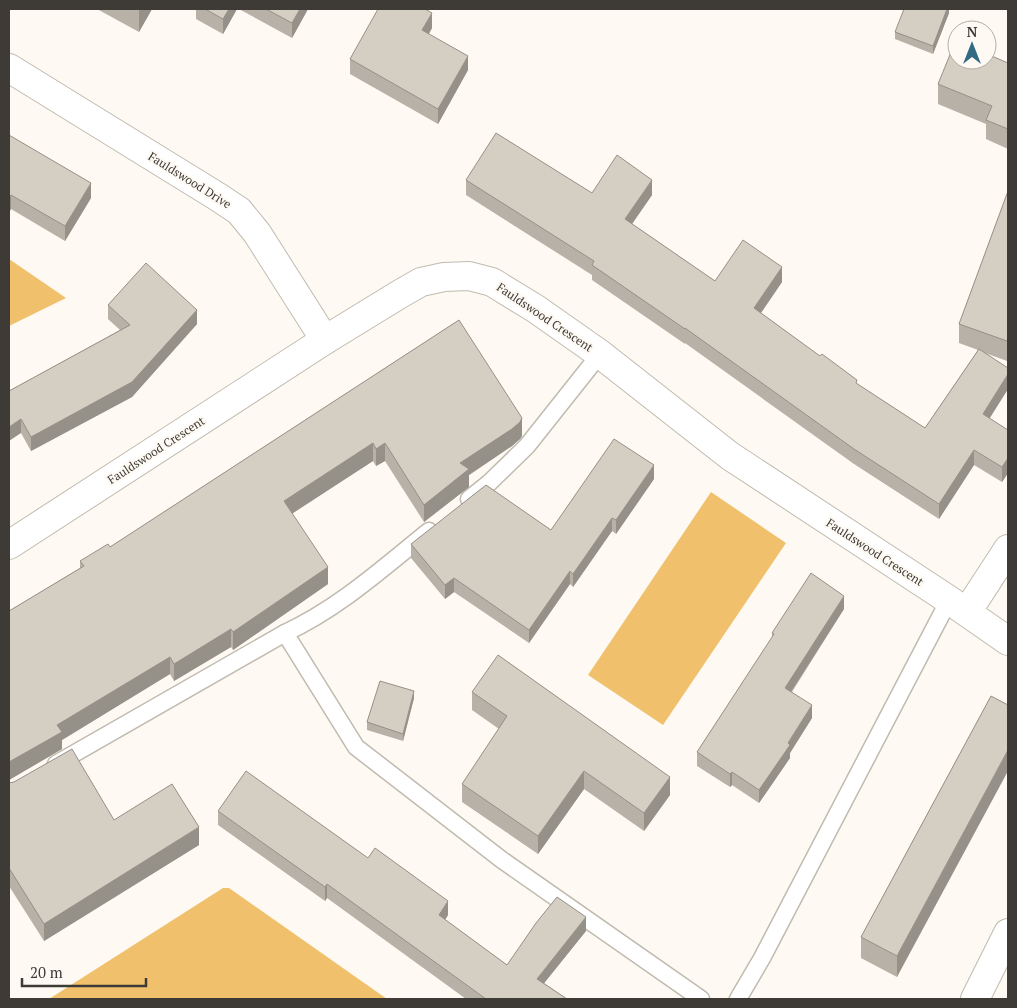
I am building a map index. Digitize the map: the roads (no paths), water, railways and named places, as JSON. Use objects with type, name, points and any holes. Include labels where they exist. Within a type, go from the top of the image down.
[{"type":"street","name":"Fauldswood Drive","points":[[9,68],[239,211],[257,233],[325,340]]},
{"type":"street","name":"Fauldswood Crescent","points":[[9,545],[325,340],[421,282],[444,277],[468,276],[492,282],[513,294],[600,354],[730,456],[958,606],[1008,642]]},
{"type":"street","points":[[958,606],[1008,549]]},
{"type":"street","points":[[974,999],[1008,933]]},
{"type":"lane","points":[[458,508],[489,483],[527,446],[600,354]]},
{"type":"lane","points":[[43,772],[285,633],[310,622],[342,600],[443,520]]},
{"type":"lane","points":[[738,999],[958,606]]},
{"type":"lane","points":[[285,633],[356,747],[502,860],[701,999]]}]
